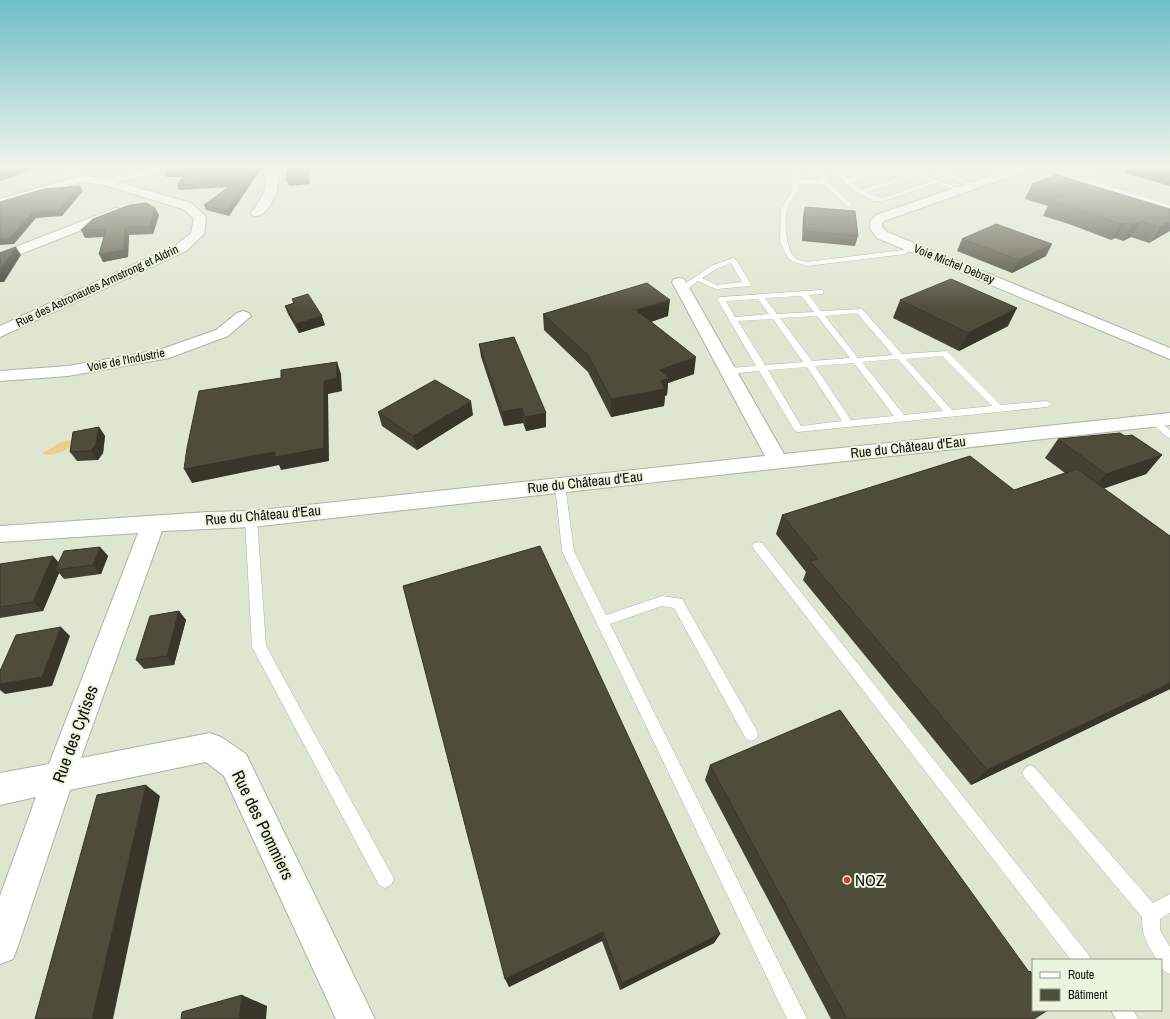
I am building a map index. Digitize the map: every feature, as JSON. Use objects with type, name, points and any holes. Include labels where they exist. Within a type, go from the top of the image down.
[{"type":"street","points":[[0,258],[113,214]]},
{"type":"street","name":"Rue des Astronautes Armstrong et Aldrin","points":[[0,332],[181,248],[197,234],[200,217],[196,214]]},
{"type":"street","name":"Voie Michel Debray","points":[[893,214],[880,218],[876,222],[876,228],[882,235],[1170,354]]},
{"type":"street","points":[[681,285],[778,461]]},
{"type":"street","name":"Voie de l'Industrie","points":[[0,376],[68,371],[163,354],[222,333],[243,316]]},
{"type":"street","name":"Rue du Château d'Eau","points":[[0,534],[251,519],[1162,420]]},
{"type":"street","name":"Rue des Cytises","points":[[0,946],[59,777],[153,524]]},
{"type":"street","name":"Rue des Pommiers","points":[[0,789],[210,747],[235,765],[356,1019]]},
{"type":"lane","points":[[784,214],[783,242],[790,257],[796,261],[807,264],[904,252],[913,247]]},
{"type":"lane","points":[[681,285],[697,278],[726,261],[733,260],[748,284],[716,287],[697,278]]},
{"type":"lane","points":[[820,292],[722,299],[798,429],[1047,404]]},
{"type":"lane","points":[[803,293],[901,418]]},
{"type":"lane","points":[[760,296],[809,364],[849,424]]},
{"type":"lane","points":[[734,320],[859,311],[950,413]]},
{"type":"lane","points":[[729,371],[944,353],[999,408]]},
{"type":"lane","points":[[1162,420],[1170,435]]},
{"type":"lane","points":[[560,485],[568,551],[797,1019]]},
{"type":"lane","points":[[251,519],[259,647],[385,879]]},
{"type":"lane","points":[[758,546],[1081,959]]},
{"type":"lane","points":[[603,620],[662,601],[678,603],[751,734]]},
{"type":"lane","points":[[1030,773],[1151,914],[1151,932],[1170,965]]},
{"type":"lane","points":[[1151,914],[1170,903]]},
{"type":"lane","points":[[1122,1011],[1128,1019]]},
{"type":"shaded area","points":[[72,440],[76,442],[65,450],[52,455],[43,454],[43,452],[59,443]]},
{"type":"building","points":[[0,214],[32,214],[10,238],[0,239]]},
{"type":"building","points":[[107,214],[153,214],[150,226],[125,227],[124,250],[99,254],[106,230],[81,230],[93,219]]},
{"type":"building","points":[[805,214],[855,214],[858,236],[805,231]]},
{"type":"building","points":[[1090,214],[1170,214],[1170,221],[1159,227],[1141,221],[1132,225],[1124,223],[1121,224]]},
{"type":"building","points":[[996,224],[1052,244],[1019,260],[962,239]]},
{"type":"building","points":[[16,247],[0,270],[0,253]]},
{"type":"building","points":[[951,279],[1017,308],[968,333],[900,300]]},
{"type":"building","points":[[647,283],[670,300],[636,310],[696,357],[660,370],[669,378],[661,381],[665,389],[611,399],[588,355],[543,314]]},
{"type":"building","points":[[308,294],[322,316],[296,324],[285,306],[295,303],[292,299]]},
{"type":"building","points":[[514,337],[546,413],[525,417],[522,408],[502,412],[479,344]]},
{"type":"building","points":[[337,362],[337,378],[324,381],[324,448],[275,457],[275,452],[184,469],[199,391],[281,378],[281,370]]},
{"type":"building","points":[[435,380],[471,401],[413,436],[378,412]]},
{"type":"building","points":[[99,427],[96,444],[91,451],[70,452],[73,432]]},
{"type":"building","points":[[1120,433],[1125,436],[1132,435],[1162,455],[1106,474],[1058,439]]},
{"type":"building","points":[[970,456],[1014,490],[1077,469],[1170,536],[1170,683],[987,770],[810,561],[818,559],[782,515]]},
{"type":"building","points":[[540,546],[720,934],[622,983],[603,932],[505,979],[403,586]]},
{"type":"building","points":[[100,547],[93,565],[55,570],[64,551]]},
{"type":"building","points":[[53,556],[33,602],[0,607],[0,564]]},
{"type":"building","points":[[179,611],[167,656],[136,660],[150,616]]},
{"type":"building","points":[[61,627],[42,677],[0,684],[0,671],[16,635]]},
{"type":"building","name":"NOZ","points":[[840,710],[1029,972],[1030,971],[1032,973],[1032,1011],[1046,1011],[1034,1019],[847,1019],[710,765]]},
{"type":"building","points":[[146,785],[92,1019],[35,1019],[97,795]]},
{"type":"building","points":[[242,995],[239,1019],[181,1019],[182,1012]]},
{"type":"place","name":"NOZ","points":[[847,880]]}]
